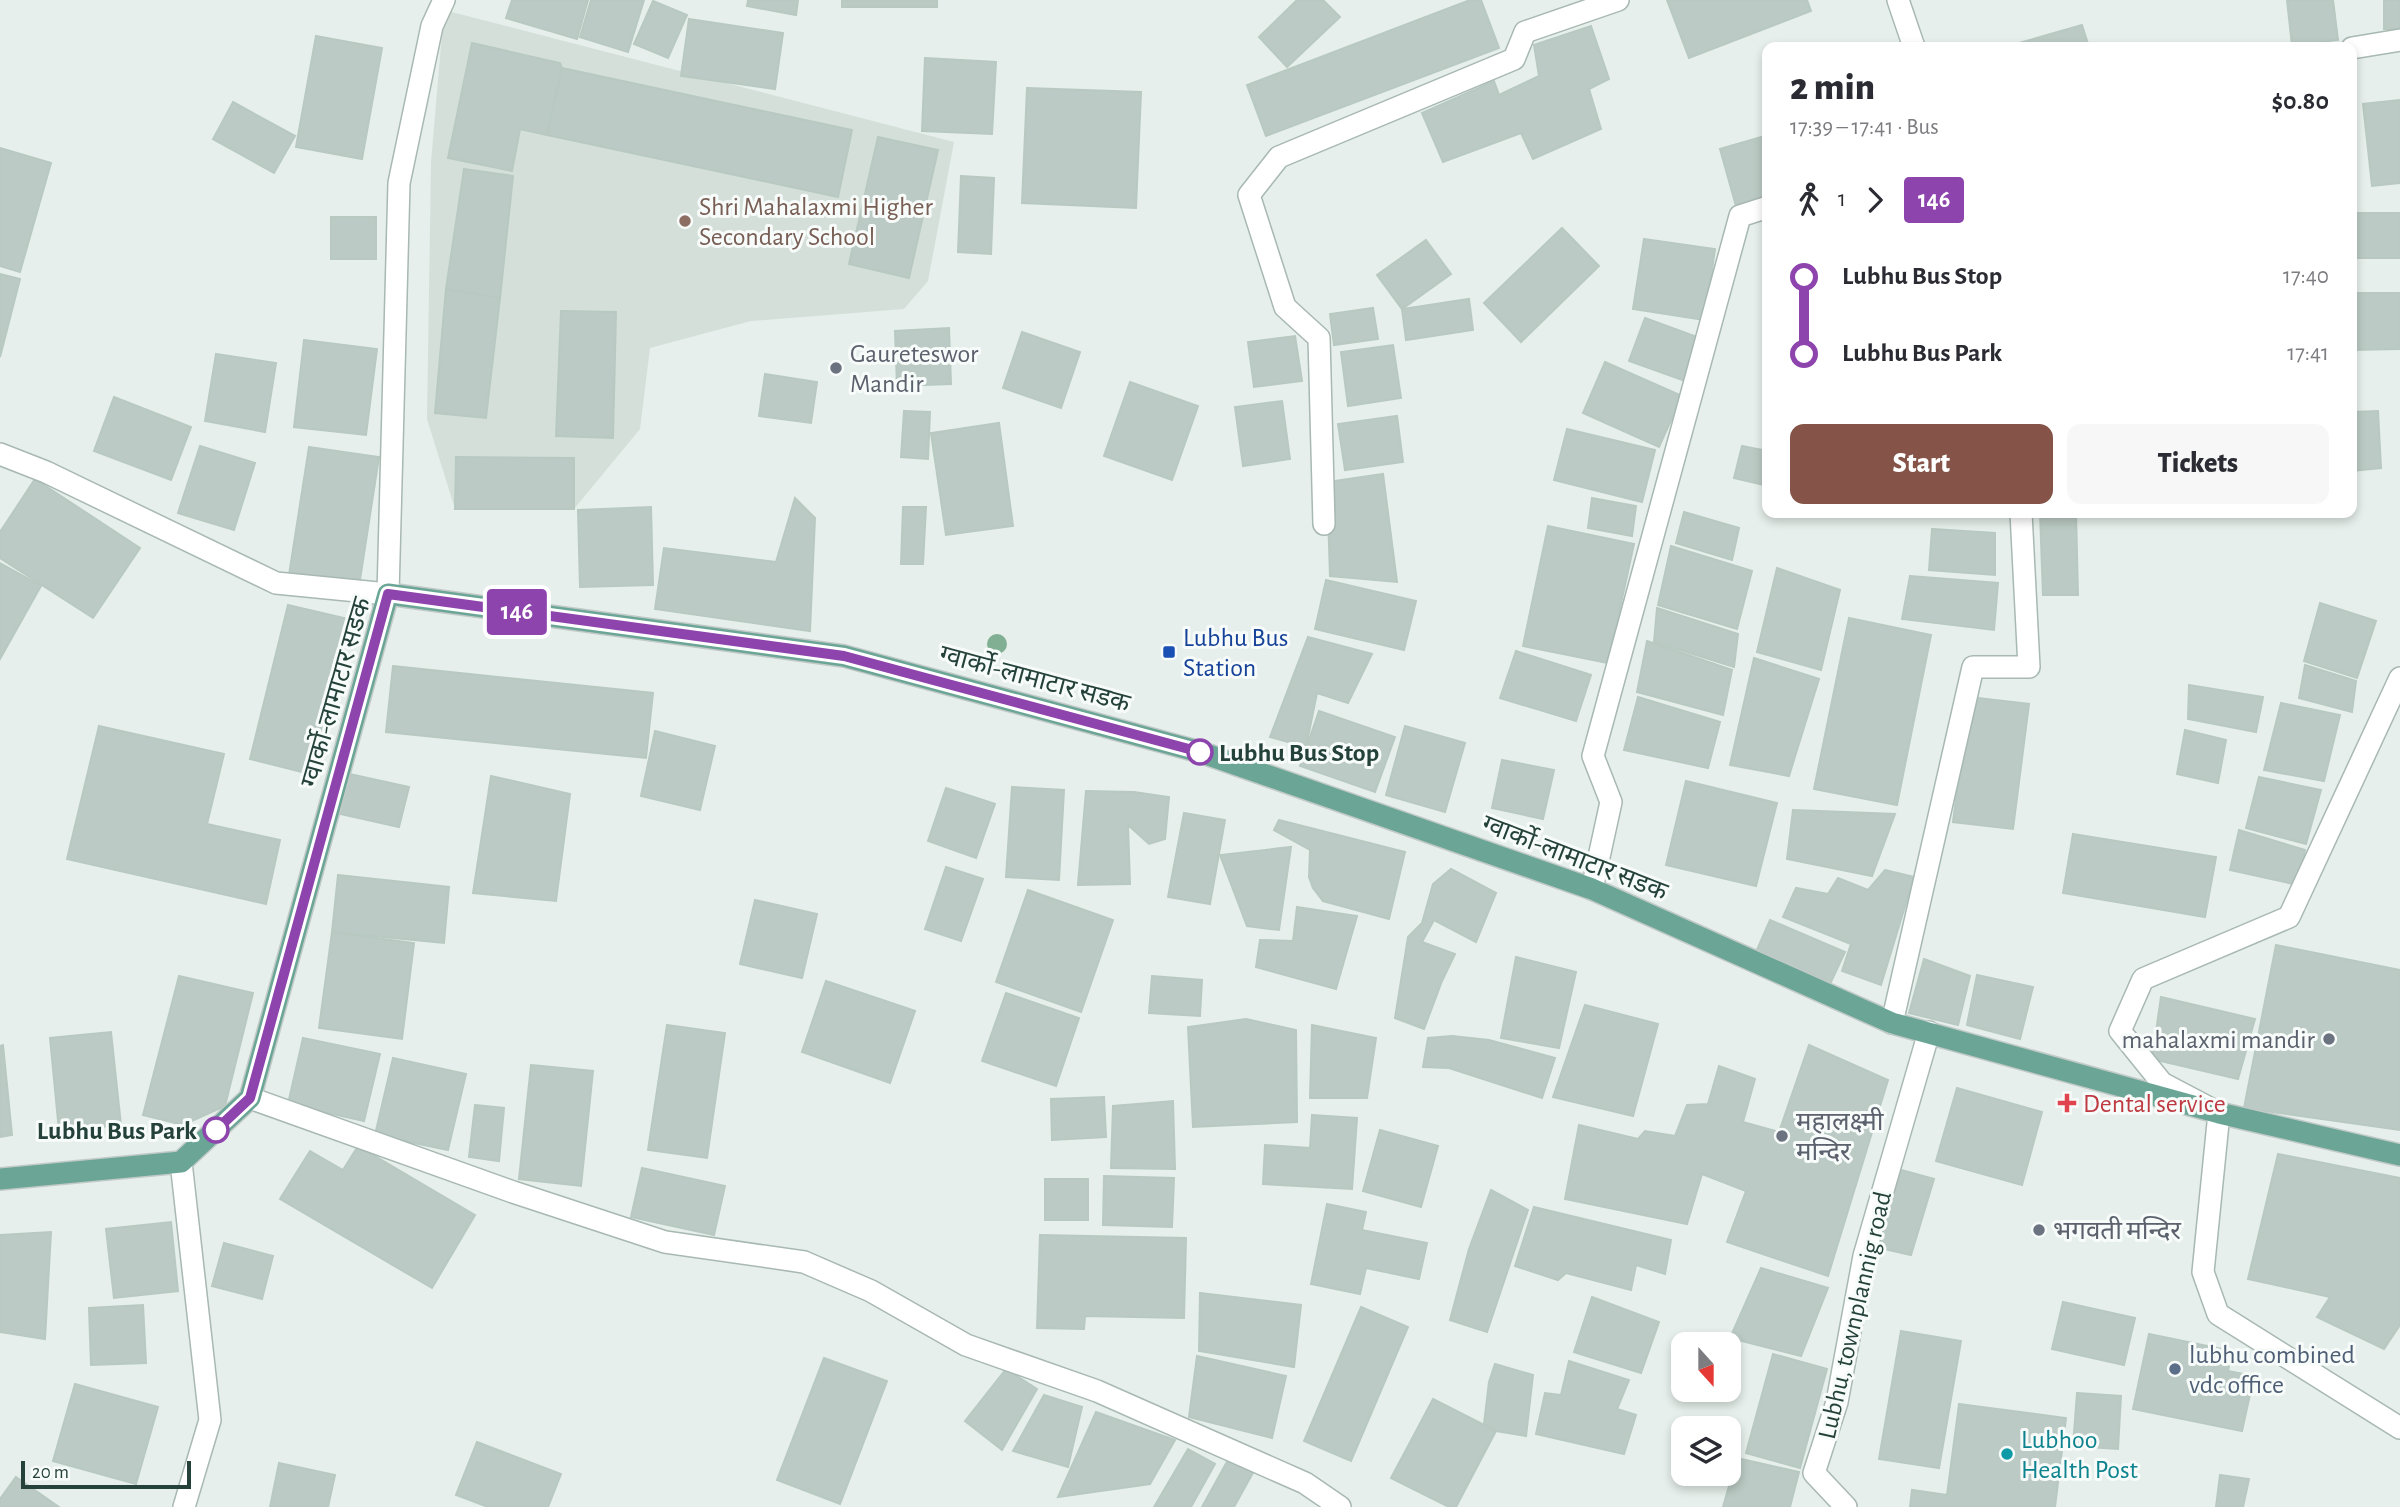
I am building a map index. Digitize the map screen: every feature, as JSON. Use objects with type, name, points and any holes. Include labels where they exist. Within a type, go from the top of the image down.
[{"type":"main road","name":"ग्वार्को-लामाटार सडक","points":[[250,1098],[388,594],[844,656],[1200,752],[1592,889],[1892,1023],[2219,1113],[2400,1156]]},
{"type":"main road","points":[[0,1179],[181,1162],[250,1098]]},
{"type":"street","points":[[0,454],[46,472],[276,583],[388,594],[399,183],[432,26],[444,0]]},
{"type":"street","points":[[1324,524],[1319,338],[1285,307],[1249,195],[1279,157],[1514,59],[1525,32],[1618,0]]},
{"type":"street","points":[[1898,0],[1912,42]]},
{"type":"street","points":[[2357,47],[2400,40]]},
{"type":"street","points":[[1592,889],[1611,802],[1594,755],[1740,216],[1762,209]]},
{"type":"street","points":[[1892,1023],[1973,667],[2029,667],[2021,518]]},
{"type":"street","points":[[2400,678],[2289,917],[2143,979],[2120,1031],[2162,1083],[2219,1113],[2203,1272],[2218,1314],[2400,1428]]},
{"type":"street","name":"Lubhu, townplannig road","points":[[1846,1507],[1814,1474],[1837,1402],[1864,1256],[1929,1032]]},
{"type":"street","points":[[250,1098],[513,1192],[665,1242],[804,1262],[871,1290],[966,1345],[1097,1391],[1305,1483],[1340,1507]]},
{"type":"street","points":[[181,1162],[210,1420],[184,1507]]},
{"type":"shaded area","name":"Shri Mahalaxmi Higher Secondary School","points":[[444,10],[954,142],[928,281],[904,309],[751,321],[650,348],[640,429],[574,509],[455,509],[427,419],[431,162]]},
{"type":"building","points":[[512,0],[588,0],[577,39],[506,18]]},
{"type":"building","points":[[591,0],[644,0],[628,52],[580,37]]},
{"type":"building","points":[[748,0],[798,0],[796,15],[747,6]]},
{"type":"building","points":[[842,0],[937,0],[937,7],[842,7]]},
{"type":"building","points":[[1297,0],[1323,0],[1340,17],[1287,67],[1259,37]]},
{"type":"building","points":[[1470,0],[1481,0],[1499,48],[1266,136],[1247,85]]},
{"type":"building","points":[[1667,0],[1807,0],[1811,11],[1689,58]]},
{"type":"building","points":[[2287,0],[2333,0],[2338,40],[2292,42]]},
{"type":"building","points":[[2384,0],[2400,0],[2400,29],[2384,29]]},
{"type":"building","points":[[653,1],[687,15],[668,58],[634,44]]},
{"type":"building","points":[[689,19],[783,33],[775,89],[681,76]]},
{"type":"building","points":[[2082,25],[2087,42],[2022,42]]},
{"type":"building","points":[[1591,26],[1609,79],[1589,89],[1601,129],[1533,159],[1521,133],[1443,162],[1422,113],[1494,81],[1499,95],[1539,76],[1534,45]]},
{"type":"building","points":[[316,36],[382,48],[362,159],[296,147]]},
{"type":"building","points":[[472,43],[560,63],[562,68],[547,135],[520,129],[512,171],[448,158]]},
{"type":"building","points":[[925,58],[996,62],[992,134],[922,131]]},
{"type":"building","points":[[562,68],[852,130],[838,197],[547,135]]},
{"type":"building","points":[[1027,88],[1141,92],[1136,208],[1022,203]]},
{"type":"building","points":[[2400,100],[2400,183],[2372,186],[2363,104]]},
{"type":"building","points":[[233,102],[295,136],[274,173],[213,139]]},
{"type":"building","points":[[878,137],[938,150],[909,278],[849,264]]},
{"type":"building","points":[[1762,137],[1762,199],[1736,206],[1720,149]]},
{"type":"building","points":[[0,148],[51,163],[20,272],[0,266]]},
{"type":"building","points":[[464,169],[513,176],[500,298],[446,289]]},
{"type":"building","points":[[961,176],[994,178],[991,254],[958,252]]},
{"type":"building","points":[[2357,213],[2400,213],[2400,258],[2357,258]]},
{"type":"building","points":[[331,217],[376,217],[376,259],[331,259]]},
{"type":"building","points":[[1562,228],[1599,266],[1521,342],[1484,303]]},
{"type":"building","points":[[1644,239],[1715,249],[1705,320],[1633,309]]},
{"type":"building","points":[[1426,240],[1451,274],[1402,309],[1377,275]]},
{"type":"building","points":[[0,274],[20,279],[0,357]]},
{"type":"building","points":[[446,289],[500,298],[486,418],[435,413]]},
{"type":"building","points":[[2357,293],[2400,293],[2400,349],[2357,350]]},
{"type":"building","points":[[1469,299],[1473,330],[1406,340],[1402,309]]},
{"type":"building","points":[[1373,308],[1378,339],[1334,345],[1330,314]]},
{"type":"building","points":[[561,311],[616,312],[613,438],[556,436]]},
{"type":"building","points":[[1645,318],[1700,338],[1685,381],[1629,361]]},
{"type":"building","points":[[949,328],[951,384],[897,386],[895,331]]},
{"type":"building","points":[[1022,332],[1080,352],[1061,408],[1003,388]]},
{"type":"building","points":[[1295,336],[1302,381],[1254,387],[1248,342]]},
{"type":"building","points":[[304,340],[377,349],[366,435],[294,427]]},
{"type":"building","points":[[1393,345],[1401,398],[1348,406],[1341,352]]},
{"type":"building","points":[[216,354],[276,363],[265,432],[205,421]]},
{"type":"building","points":[[1605,362],[1682,396],[1659,447],[1583,413]]},
{"type":"building","points":[[765,374],[817,382],[811,423],[759,416]]},
{"type":"building","points":[[1130,382],[1198,406],[1172,480],[1104,456]]},
{"type":"building","points":[[114,397],[191,427],[171,480],[94,451]]},
{"type":"building","points":[[1282,401],[1290,459],[1243,466],[1235,407]]},
{"type":"building","points":[[904,411],[930,412],[928,459],[901,457]]},
{"type":"building","points":[[2378,411],[2381,468],[2357,470],[2357,412]]},
{"type":"building","points":[[1397,416],[1403,462],[1345,470],[1338,424]]},
{"type":"building","points":[[999,423],[1013,526],[946,535],[931,433]]},
{"type":"building","points":[[1567,429],[1655,450],[1642,502],[1554,480]]},
{"type":"building","points":[[200,446],[255,463],[234,530],[178,513]]},
{"type":"building","points":[[1742,446],[1762,450],[1762,485],[1734,478]]},
{"type":"building","points":[[309,447],[379,457],[359,586],[289,575]]},
{"type":"building","points":[[456,457],[574,458],[574,509],[455,509]]},
{"type":"building","points":[[1383,474],[1397,582],[1330,576],[1327,482]]},
{"type":"building","points":[[35,479],[140,548],[93,618],[0,558],[0,532]]},
{"type":"building","points":[[795,498],[815,518],[810,631],[655,609],[664,548],[776,562]]},
{"type":"building","points":[[1592,498],[1636,506],[1632,536],[1588,528]]},
{"type":"building","points":[[651,507],[653,585],[580,587],[578,510]]},
{"type":"building","points":[[903,507],[926,507],[923,564],[901,564]]},
{"type":"building","points":[[1684,512],[1739,528],[1732,560],[1676,543]]},
{"type":"building","points":[[2040,518],[2076,518],[2078,595],[2043,595]]},
{"type":"building","points":[[1548,526],[1634,544],[1608,663],[1523,646]]},
{"type":"building","points":[[1932,529],[1995,533],[1995,575],[1929,570]]},
{"type":"building","points":[[1671,546],[1752,571],[1737,629],[1658,605]]},
{"type":"building","points":[[0,563],[41,586],[0,659]]},
{"type":"building","points":[[1777,568],[1840,590],[1821,670],[1757,652]]},
{"type":"building","points":[[1910,576],[1998,583],[1994,630],[1902,619]]},
{"type":"building","points":[[1326,580],[1416,601],[1404,650],[1315,629]]},
{"type":"building","points":[[2320,603],[2376,621],[2357,678],[2304,661]]},
{"type":"building","points":[[288,605],[348,619],[310,774],[250,759]]},
{"type":"building","points":[[1657,608],[1738,634],[1734,667],[1654,642]]},
{"type":"building","points":[[1849,618],[1931,635],[1897,805],[1814,789]]},
{"type":"building","points":[[1308,637],[1372,654],[1348,703],[1317,693],[1306,747],[1270,737]]},
{"type":"building","points":[[1647,641],[1732,670],[1723,715],[1637,692]]},
{"type":"building","points":[[1516,651],[1591,675],[1576,721],[1500,698]]},
{"type":"building","points":[[1754,658],[1819,679],[1789,776],[1730,765]]},
{"type":"building","points":[[2305,665],[2356,681],[2352,712],[2299,698]]},
{"type":"building","points":[[393,666],[653,693],[646,758],[386,732]]},
{"type":"building","points":[[2189,685],[2263,697],[2256,732],[2188,719]]},
{"type":"building","points":[[1638,697],[1720,722],[1708,768],[1624,750]]},
{"type":"building","points":[[1969,697],[2029,704],[2013,829],[1953,822]]},
{"type":"building","points":[[2281,703],[2340,715],[2324,781],[2264,770]]},
{"type":"building","points":[[1319,711],[1395,737],[1375,792],[1300,766]]},
{"type":"building","points":[[99,726],[224,754],[207,824],[280,840],[266,904],[67,859]]},
{"type":"building","points":[[1405,726],[1465,743],[1445,812],[1386,795]]},
{"type":"building","points":[[2185,730],[2226,740],[2218,783],[2177,774]]},
{"type":"building","points":[[655,731],[715,746],[700,810],[641,796]]},
{"type":"building","points":[[1502,760],[1554,770],[1543,819],[1492,808]]},
{"type":"building","points":[[345,773],[409,787],[399,827],[336,813]]},
{"type":"building","points":[[491,776],[570,794],[556,901],[473,893]]},
{"type":"building","points":[[2259,777],[2321,790],[2306,844],[2246,828]]},
{"type":"building","points":[[1686,781],[1777,803],[1756,886],[1666,865]]},
{"type":"building","points":[[1012,787],[1064,790],[1059,880],[1006,877]]},
{"type":"building","points":[[946,788],[995,804],[976,858],[928,841]]},
{"type":"building","points":[[1086,791],[1134,792],[1169,797],[1165,839],[1149,844],[1128,825],[1130,884],[1078,885]]},
{"type":"building","points":[[1793,810],[1895,814],[1872,876],[1787,859]]},
{"type":"building","points":[[1184,813],[1225,820],[1210,904],[1168,897]]},
{"type":"building","points":[[1279,820],[1405,852],[1389,919],[1323,901],[1309,877],[1310,850],[1274,830]]},
{"type":"building","points":[[2239,830],[2305,850],[2298,885],[2230,870]]},
{"type":"building","points":[[2073,834],[2216,857],[2205,917],[2063,893]]},
{"type":"building","points":[[1291,847],[1279,930],[1247,926],[1220,855]]},
{"type":"building","points":[[946,867],[983,879],[961,941],[925,929]]},
{"type":"building","points":[[1451,869],[1496,893],[1476,942],[1434,920],[1422,942],[1455,954],[1424,1029],[1395,1018],[1408,937],[1422,923],[1433,884]]},
{"type":"building","points":[[1885,870],[1914,877],[1881,985],[1842,971],[1851,944],[1783,917],[1796,888],[1828,894],[1838,878],[1868,890]]},
{"type":"building","points":[[338,875],[449,887],[444,943],[332,932]]},
{"type":"building","points":[[1028,890],[1113,920],[1081,1012],[996,982]]},
{"type":"building","points":[[755,900],[817,914],[802,978],[740,964]]},
{"type":"building","points":[[1297,907],[1357,916],[1336,989],[1256,967],[1260,940],[1293,941]]},
{"type":"building","points":[[1770,920],[1845,952],[1831,982],[1756,952]]},
{"type":"building","points":[[332,932],[414,943],[402,1039],[319,1028]]},
{"type":"building","name":"mahalaxmi mandir","points":[[2276,945],[2400,970],[2400,1130],[2244,1108]]},
{"type":"building","points":[[1516,957],[1576,972],[1559,1048],[1501,1038]]},
{"type":"building","points":[[1924,959],[1970,976],[1958,1025],[1909,1013]]},
{"type":"building","points":[[1977,975],[2033,987],[2020,1039],[1967,1025]]},
{"type":"building","points":[[179,976],[253,993],[225,1106],[183,1125],[143,1115]]},
{"type":"building","points":[[1152,976],[1202,980],[1200,1016],[1149,1013]]},
{"type":"building","points":[[826,981],[915,1011],[890,1083],[802,1052]]},
{"type":"building","points":[[1006,993],[1079,1018],[1056,1086],[982,1061]]},
{"type":"building","points":[[2161,997],[2255,1019],[2238,1079],[2152,1059]]},
{"type":"building","points":[[1585,1005],[1658,1024],[1633,1116],[1553,1097]]},
{"type":"building","points":[[1246,1019],[1296,1030],[1297,1122],[1193,1127],[1188,1027]]},
{"type":"building","points":[[667,1025],[725,1033],[707,1158],[648,1150]]},
{"type":"building","points":[[1312,1025],[1376,1038],[1367,1098],[1310,1098]]},
{"type":"building","points":[[111,1032],[121,1125],[59,1131],[50,1038]]},
{"type":"building","points":[[1452,1036],[1489,1040],[1555,1058],[1542,1098],[1449,1068],[1423,1067],[1428,1038]]},
{"type":"building","points":[[303,1038],[380,1054],[364,1121],[288,1104]]},
{"type":"building","points":[[3,1045],[12,1135],[0,1137],[0,1046]]},
{"type":"building","points":[[1809,1045],[1888,1080],[1828,1276],[1727,1242],[1746,1191],[1702,1174],[1687,1224],[1565,1199],[1579,1125],[1638,1139],[1645,1131],[1675,1136],[1687,1105],[1708,1104],[1719,1066],[1755,1079],[1743,1122],[1779,1132]]},
{"type":"building","points":[[393,1058],[466,1074],[448,1150],[375,1135]]},
{"type":"building","points":[[531,1065],[593,1071],[581,1186],[519,1179]]},
{"type":"building","points":[[1957,1088],[2042,1112],[2022,1185],[1936,1161]]},
{"type":"building","points":[[1104,1097],[1106,1137],[1052,1140],[1051,1099]]},
{"type":"building","points":[[1173,1101],[1175,1169],[1111,1168],[1113,1106]]},
{"type":"building","points":[[475,1105],[504,1108],[499,1161],[469,1157]]},
{"type":"building","points":[[1312,1115],[1357,1118],[1352,1189],[1263,1184],[1265,1145],[1310,1148]]},
{"type":"building","points":[[1380,1130],[1438,1146],[1421,1207],[1363,1191]]},
{"type":"building","points":[[358,1146],[475,1215],[432,1288],[280,1199],[310,1151],[343,1170]]},
{"type":"building","points":[[2278,1154],[2400,1178],[2400,1325],[2384,1349],[2317,1317],[2330,1297],[2248,1279]]},
{"type":"building","points":[[642,1168],[725,1186],[714,1235],[631,1217]]},
{"type":"building","points":[[1894,1168],[1934,1179],[1911,1255],[1871,1246]]},
{"type":"building","points":[[1104,1176],[1174,1178],[1172,1227],[1103,1225]]},
{"type":"building","points":[[1045,1179],[1088,1179],[1088,1220],[1045,1220]]},
{"type":"building","points":[[1491,1190],[1528,1210],[1487,1332],[1450,1320],[1469,1249]]},
{"type":"building","points":[[1327,1204],[1366,1212],[1362,1230],[1427,1243],[1419,1279],[1366,1268],[1360,1294],[1311,1284]]},
{"type":"building","points":[[1534,1207],[1671,1240],[1665,1274],[1636,1265],[1631,1290],[1566,1273],[1558,1280],[1515,1266]]},
{"type":"building","points":[[171,1222],[178,1291],[114,1298],[106,1229]]},
{"type":"building","points":[[51,1232],[45,1339],[0,1332],[0,1235]]},
{"type":"building","points":[[1040,1235],[1186,1238],[1184,1318],[1085,1316],[1084,1329],[1037,1328]]},
{"type":"building","points":[[224,1243],[273,1256],[262,1299],[212,1286]]},
{"type":"building","points":[[1761,1268],[1828,1288],[1801,1356],[1741,1341],[1741,1332],[1733,1332]]},
{"type":"building","points":[[1200,1293],[1301,1305],[1294,1367],[1199,1351]]},
{"type":"building","points":[[1592,1297],[1659,1322],[1641,1373],[1574,1352]]},
{"type":"building","points":[[2063,1302],[2135,1318],[2124,1365],[2052,1349]]},
{"type":"building","points":[[143,1305],[146,1363],[91,1365],[89,1308]]},
{"type":"building","points":[[1361,1307],[1408,1327],[1351,1461],[1304,1441]]},
{"type":"building","points":[[1901,1331],[1961,1341],[1939,1468],[1879,1459]]},
{"type":"building","points":[[2149,1334],[2232,1351],[2228,1371],[2254,1376],[2242,1431],[2133,1409]]},
{"type":"building","points":[[1773,1354],[1827,1369],[1800,1468],[1746,1453]]},
{"type":"building","points":[[1197,1356],[1286,1376],[1272,1438],[1189,1417]]},
{"type":"building","points":[[824,1358],[887,1381],[840,1504],[777,1480]]},
{"type":"building","points":[[1569,1361],[1629,1380],[1617,1409],[1636,1415],[1624,1454],[1536,1434],[1545,1393],[1561,1395]]},
{"type":"building","points":[[1495,1364],[1533,1375],[1526,1436],[1496,1431],[1484,1424],[1489,1382]]},
{"type":"building","points":[[1006,1369],[1037,1389],[1002,1450],[965,1421]]},
{"type":"building","points":[[75,1384],[158,1407],[136,1484],[53,1461]]},
{"type":"building","points":[[2077,1393],[2121,1396],[2118,1449],[2073,1446]]},
{"type":"building","points":[[1044,1395],[1082,1407],[1068,1467],[1013,1451]]},
{"type":"building","points":[[1433,1399],[1496,1431],[1456,1507],[1449,1507],[1391,1478]]},
{"type":"building","name":"Lubhoo Health Post","points":[[1959,1404],[2066,1418],[2055,1507],[1910,1507],[1912,1490],[1947,1495]]},
{"type":"building","points":[[1096,1412],[1175,1440],[1150,1484],[1058,1497]]},
{"type":"building","points":[[477,1442],[561,1474],[548,1507],[488,1507],[456,1495]]},
{"type":"building","points":[[1188,1449],[1215,1464],[1191,1507],[1154,1507]]},
{"type":"building","points":[[1229,1458],[1254,1471],[1234,1507],[1202,1507]]},
{"type":"building","points":[[1741,1459],[1799,1472],[1790,1507],[1723,1507],[1729,1486],[1741,1486]]},
{"type":"building","points":[[279,1463],[335,1475],[328,1507],[270,1507]]},
{"type":"building","points":[[2220,1475],[2249,1479],[2243,1507],[2216,1507]]},
{"type":"building","points":[[16,1477],[59,1507],[0,1507],[0,1499]]},
{"type":"bus line","name":"146","points":[[216,1130],[250,1098],[388,594],[844,656],[1200,752]]},
{"type":"place","name":"Shri Mahalaxmi Higher Secondary School","points":[[685,221]]},
{"type":"place","name":"Gaureteswor Mandir","points":[[836,368]]},
{"type":"place","name":"Lubhu Bus Station","points":[[1169,652]]},
{"type":"place","name":"Lubhu Bus Stop","points":[[1200,752]]},
{"type":"place","name":"mahalaxmi mandir","points":[[2329,1039]]},
{"type":"place","name":"Dental service","points":[[2067,1103]]},
{"type":"place","name":"Lubhu Bus Park","points":[[216,1130]]},
{"type":"place","name":"महालक्ष्मी मन्दिर","points":[[1782,1136]]},
{"type":"place","name":"भगवती मन्दिर","points":[[2039,1230]]},
{"type":"place","name":"lubhu combined vdc office","points":[[2175,1369]]},
{"type":"place","name":"Lubhoo Health Post","points":[[2007,1454]]}]
